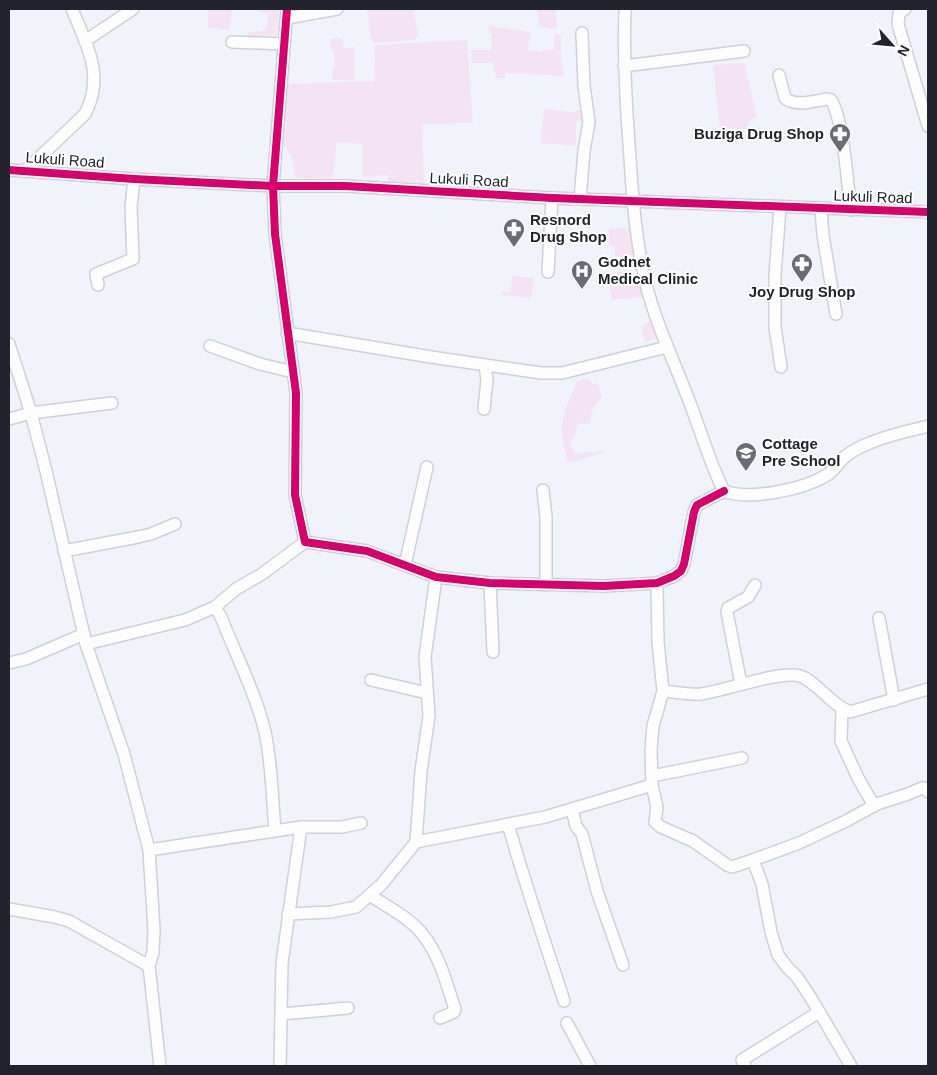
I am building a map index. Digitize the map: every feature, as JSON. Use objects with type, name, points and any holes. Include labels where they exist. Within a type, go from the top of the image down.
[{"type":"street","points":[[25,171],[85,114],[91,102],[95,73],[72,9]]},
{"type":"street","points":[[85,41],[133,9]]},
{"type":"street","points":[[305,542],[295,495],[296,393],[275,234],[274,186],[287,13],[337,9]]},
{"type":"street","points":[[625,9],[624,66],[633,200],[642,267],[651,301],[667,347],[724,491]]},
{"type":"street","points":[[905,9],[899,13],[898,24],[928,126]]},
{"type":"street","points":[[580,199],[584,151],[589,122],[584,86],[582,32]]},
{"type":"street","points":[[232,42],[284,44]]},
{"type":"street","points":[[624,66],[744,51]]},
{"type":"street","points":[[780,76],[785,98],[788,100],[797,103],[831,100],[842,141],[851,210]]},
{"type":"street","name":"Lukuli Road","points":[[9,170],[274,186],[345,186],[552,198],[928,212]]},
{"type":"street","points":[[98,285],[96,274],[133,259],[131,207],[134,179]]},
{"type":"street","points":[[548,272],[552,198]]},
{"type":"street","points":[[780,207],[775,275],[775,327],[781,367]]},
{"type":"street","points":[[821,209],[824,244],[836,314]]},
{"type":"street","points":[[287,333],[541,374],[562,373],[667,347]]},
{"type":"street","points":[[9,344],[31,414],[85,639],[124,754],[149,850],[154,930],[153,952],[149,966],[160,1066]]},
{"type":"street","points":[[210,346],[260,364],[293,372]]},
{"type":"street","points":[[484,409],[487,380],[485,365]]},
{"type":"street","points":[[9,419],[31,414],[112,403]]},
{"type":"street","points":[[9,663],[85,639],[185,620],[215,607],[236,589],[262,574],[305,542],[367,551],[436,577],[546,585],[604,586],[657,583],[674,576],[684,564],[697,505],[724,491],[738,495],[753,495],[788,489],[811,482],[830,474],[846,456],[870,443],[894,434],[928,426]]},
{"type":"street","points":[[405,565],[427,467]]},
{"type":"street","points":[[544,490],[546,585]]},
{"type":"street","points":[[64,552],[145,536],[176,524]]},
{"type":"street","points":[[288,914],[331,912],[356,907],[371,896],[403,860],[416,842],[421,771],[429,716],[425,657],[436,577]]},
{"type":"street","points":[[490,582],[493,652]]},
{"type":"street","points":[[657,583],[658,642],[663,691],[653,726],[651,750],[652,781],[657,807],[654,822],[657,825],[693,841],[727,865],[732,866],[806,839],[874,806],[922,788],[925,788],[928,792]]},
{"type":"street","points":[[741,684],[727,612],[728,608],[748,597],[755,584]]},
{"type":"street","points":[[215,607],[221,617],[252,694],[264,730],[268,750],[275,830]]},
{"type":"street","points":[[879,618],[894,700]]},
{"type":"street","points":[[663,691],[701,694],[778,677],[800,676],[842,709],[850,712],[928,689]]},
{"type":"street","points":[[371,680],[427,693]]},
{"type":"street","points":[[842,709],[841,741],[858,778],[874,806]]},
{"type":"street","points":[[416,842],[572,809],[652,781],[742,758]]},
{"type":"street","points":[[572,809],[576,826],[582,834],[597,891],[623,966]]},
{"type":"street","points":[[149,850],[275,830],[301,827],[342,827],[361,823]]},
{"type":"street","points":[[508,824],[525,886],[549,951],[564,1001]]},
{"type":"street","points":[[280,1066],[282,963],[301,827]]},
{"type":"street","points":[[752,860],[762,884],[771,932],[778,955],[797,977],[851,1066]]},
{"type":"street","points":[[371,896],[405,919],[423,935],[435,954],[455,1010],[440,1018]]},
{"type":"street","points":[[9,909],[69,921],[149,966]]},
{"type":"street","points":[[282,1014],[348,1008]]},
{"type":"street","points":[[745,1066],[742,1060],[819,1012]]},
{"type":"street","points":[[567,1023],[590,1066]]},
{"type":"shaded area","points":[[208,9],[232,9],[229,30],[208,27]]},
{"type":"shaded area","points":[[261,9],[279,9],[277,35],[247,37],[249,32],[262,31],[267,26],[268,13],[261,12]]},
{"type":"shaded area","points":[[367,9],[412,9],[419,34],[416,40],[372,43]]},
{"type":"shaded area","points":[[537,9],[556,9],[557,29],[539,27]]},
{"type":"shaded area","points":[[489,26],[531,32],[528,50],[542,52],[543,49],[554,50],[554,34],[561,35],[561,56],[564,76],[506,73],[504,78],[496,78],[493,63],[472,63],[471,50],[491,50],[492,34],[489,33]]},
{"type":"shaded area","points":[[332,38],[342,38],[344,48],[354,47],[355,80],[333,80],[332,69],[335,68],[334,53],[330,46]]},
{"type":"shaded area","points":[[467,40],[473,123],[422,124],[424,184],[388,182],[388,175],[363,177],[363,144],[337,142],[332,180],[296,178],[292,158],[284,144],[286,84],[374,81],[375,45]]},
{"type":"shaded area","points":[[744,63],[757,116],[750,121],[745,129],[720,132],[713,65]]},
{"type":"shaded area","points":[[585,108],[588,121],[576,121],[576,146],[540,143],[544,109],[574,112]]},
{"type":"shaded area","points":[[631,228],[634,255],[615,257],[614,246],[609,245],[609,229]]},
{"type":"shaded area","points":[[626,270],[627,276],[638,274],[644,297],[612,300],[608,273],[611,273],[612,277],[617,276],[617,272]]},
{"type":"shaded area","points":[[512,276],[534,278],[531,298],[501,295],[502,292],[510,292]]},
{"type":"shaded area","points":[[655,318],[660,334],[645,343],[642,329],[647,322]]},
{"type":"shaded area","points":[[589,378],[592,384],[598,383],[602,397],[593,409],[591,423],[578,424],[570,442],[575,454],[602,451],[603,453],[567,463],[561,430],[565,410],[577,381]]},
{"type":"cycle path","points":[[287,9],[273,186],[275,234],[296,393],[295,495],[305,542],[367,551],[436,577],[490,583],[604,586],[657,583],[681,571],[697,505],[724,491]]},
{"type":"cycle path","points":[[9,170],[273,186],[345,186],[552,198],[928,212]]},
{"type":"place","name":"Buziga Drug Shop","points":[[840,153]]},
{"type":"place","name":"Resnord Drug Shop","points":[[514,248]]},
{"type":"place","name":"Joy Drug Shop","points":[[802,283]]},
{"type":"place","name":"Godnet Medical Clinic","points":[[582,290]]},
{"type":"place","name":"Cottage Pre School","points":[[746,472]]}]
